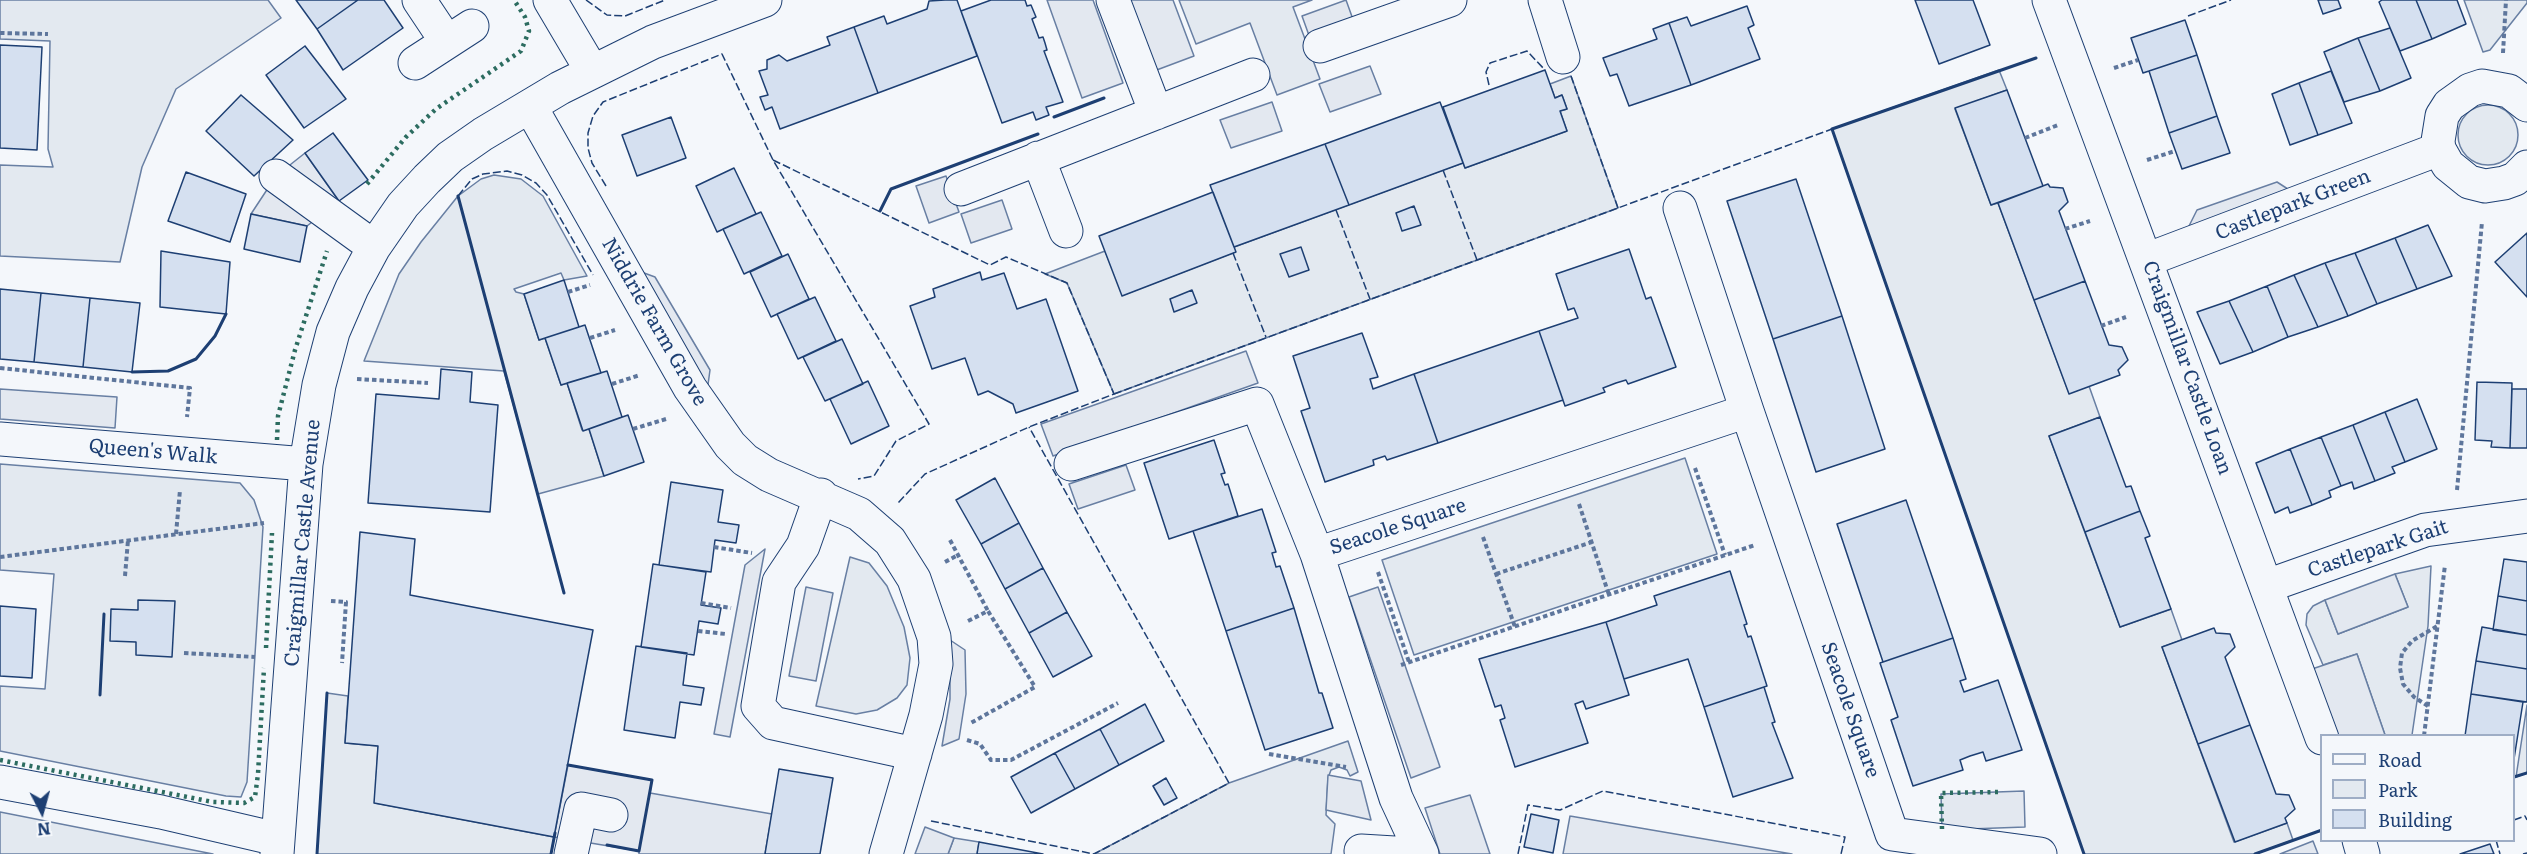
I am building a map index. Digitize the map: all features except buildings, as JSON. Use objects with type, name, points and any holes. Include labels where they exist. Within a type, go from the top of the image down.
[{"type":"street","points":[[415,63],[460,34],[419,0]]},
{"type":"street","points":[[549,0],[592,71]]},
{"type":"street","name":"Craigmillar Castle Avenue","points":[[277,847],[306,464],[321,377],[333,332],[352,288],[374,247],[403,205],[450,157],[530,105],[592,71],[653,42],[765,0]]},
{"type":"street","points":[[1113,0],[1156,113]]},
{"type":"street","points":[[1320,46],[1413,6],[1450,0]]},
{"type":"street","points":[[1545,0],[1563,57]]},
{"type":"street","name":"Craigmillar Castle Loan","points":[[2049,0],[2321,734]]},
{"type":"street","points":[[961,189],[1253,75]]},
{"type":"street","points":[[2527,105],[2509,91],[2482,86],[2454,100],[2442,116],[2439,128],[2439,148],[2448,165],[2457,175],[2469,182],[2486,186],[2515,179],[2527,167]]},
{"type":"street","name":"Niddrie Farm Grove","points":[[530,105],[690,388],[716,426],[745,460],[769,475],[821,495],[858,514],[890,541],[914,579],[926,607],[934,637],[936,664],[933,688],[886,854]]},
{"type":"street","name":"Castlepark Green","points":[[2146,260],[2439,148]]},
{"type":"street","points":[[1038,159],[1066,231]]},
{"type":"street","points":[[276,176],[374,247]]},
{"type":"street","name":"Seacole Square","points":[[1680,208],[1892,834],[2040,854]]},
{"type":"street","points":[[1071,464],[1257,404],[1317,554]]},
{"type":"street","name":"Seacole Square","points":[[1422,854],[1388,775],[1317,554],[1747,411]]},
{"type":"street","name":"Queen's Walk","points":[[0,439],[306,464]]},
{"type":"street","points":[[821,495],[803,546],[778,582],[758,706],[773,723],[915,754]]},
{"type":"street","name":"Castlepark Gait","points":[[2267,586],[2426,530],[2527,516]]},
{"type":"street","points":[[0,782],[161,812],[277,847]]},
{"type":"street","points":[[571,854],[581,809],[611,815]]},
{"type":"street","points":[[1361,851],[1411,854]]},
{"type":"path","points":[[2499,89],[2506,0]]},
{"type":"path","points":[[0,33],[48,34]]},
{"type":"path","points":[[2424,734],[2456,496],[2486,186]]},
{"type":"path","points":[[568,292],[600,282]]},
{"type":"path","points":[[590,338],[624,327]]},
{"type":"path","points":[[612,384],[649,372]]},
{"type":"path","points":[[321,377],[428,383]]},
{"type":"path","points":[[633,429],[675,416]]},
{"type":"path","points":[[1693,460],[1725,555]]},
{"type":"path","points":[[1577,499],[1609,595]]},
{"type":"path","points":[[0,557],[303,518]]},
{"type":"path","points":[[1480,532],[1515,627]]},
{"type":"path","points":[[1401,665],[1789,534]]},
{"type":"path","points":[[125,576],[128,540]]},
{"type":"path","points":[[950,540],[988,611],[1035,687],[969,724]]},
{"type":"path","points":[[1496,574],[1592,542]]},
{"type":"path","points":[[714,548],[752,554]]},
{"type":"path","points":[[1376,566],[1409,662]]},
{"type":"path","points":[[342,663],[346,602]]},
{"type":"path","points":[[701,603],[731,608]]},
{"type":"path","points":[[962,624],[988,611]]},
{"type":"path","points":[[2428,706],[2414,697],[2403,684],[2400,668],[2402,653],[2412,641],[2439,625]]},
{"type":"path","points":[[698,631],[726,634]]},
{"type":"path","points":[[184,653],[293,659]]},
{"type":"path","points":[[967,740],[980,744],[991,760],[1011,760],[1118,703]]},
{"type":"path","points":[[1269,754],[1388,775]]},
{"type":"green space","points":[[0,0],[268,0],[281,18],[176,89],[142,167],[120,262],[0,256],[0,165],[53,167],[48,149],[50,41],[0,39]]},
{"type":"green space","points":[[1179,0],[1312,0],[1293,7],[1320,79],[1277,95],[1250,23],[1196,44]]},
{"type":"green space","points":[[2464,0],[2527,0],[2527,3],[2490,50],[2483,52]]},
{"type":"green space","points":[[1999,70],[2007,90],[1955,109],[1991,205],[1998,203],[2069,393],[2089,386],[2100,417],[2049,436],[2120,627],[2171,609],[2182,640],[2162,647],[2234,842],[2287,823],[2293,840],[2255,854],[2084,854],[1832,129]]},
{"type":"green space","points":[[1571,76],[1618,208],[1114,394],[1067,283],[1045,274],[1105,251],[1123,295],[1235,252],[1234,247],[1463,163],[1465,168],[1567,131],[1560,111],[1567,109],[1562,95],[1555,98],[1550,84]]},
{"type":"green space","points":[[2482,105],[2494,105],[2510,113],[2516,123],[2518,135],[2516,147],[2510,157],[2494,165],[2482,165],[2466,157],[2458,141],[2458,129],[2466,113]]},
{"type":"green space","points":[[494,175],[521,179],[543,196],[587,276],[564,280],[561,273],[514,289],[524,294],[539,340],[545,338],[561,385],[567,383],[582,430],[589,429],[604,476],[538,494],[504,371],[364,361],[399,274],[421,242],[458,196],[481,179]]},
{"type":"green space","points":[[1685,458],[1717,554],[1414,655],[1382,560]]},
{"type":"green space","points":[[0,464],[240,483],[254,500],[263,527],[247,782],[241,797],[226,796],[0,751],[0,686],[45,689],[54,574],[0,570]]},
{"type":"green space","points":[[850,557],[869,563],[887,586],[904,627],[910,658],[907,685],[897,698],[877,710],[856,714],[816,706]]},
{"type":"green space","points":[[2431,566],[2428,626],[2412,734],[2385,734],[2357,654],[2323,665],[2306,625],[2307,614],[2313,606],[2325,600],[2338,634],[2408,607],[2395,574]]},
{"type":"green space","points":[[327,693],[348,696],[345,743],[378,746],[375,803],[554,837],[551,854],[317,854]]},
{"type":"green space","points":[[2527,705],[2527,773],[2516,777]]},
{"type":"green space","points":[[1348,741],[1358,772],[1350,776],[1347,770],[1339,767],[1331,770],[1328,778],[1326,815],[1335,824],[1331,854],[1094,854],[1229,783]]},
{"type":"green space","points":[[0,812],[213,854],[0,854]]},
{"type":"green space","points":[[954,838],[979,842],[977,854],[948,854]]},
{"type":"shaded area","points":[[1047,0],[1093,0],[1123,83],[1082,98]]},
{"type":"shaded area","points":[[1128,0],[1173,0],[1194,56],[1154,71]]},
{"type":"shaded area","points":[[1346,0],[1355,25],[1311,41],[1302,16]]},
{"type":"shaded area","points":[[1370,66],[1381,94],[1330,112],[1319,84]]},
{"type":"shaded area","points":[[1272,102],[1282,131],[1231,148],[1220,120]]},
{"type":"shaded area","points":[[305,153],[339,201],[307,226],[251,214],[276,176]]},
{"type":"shaded area","points":[[946,176],[959,212],[929,223],[916,186]]},
{"type":"shaded area","points":[[2277,182],[2294,193],[2188,228],[2197,210]]},
{"type":"shaded area","points":[[1002,200],[1012,229],[971,243],[961,214]]},
{"type":"shaded area","points":[[636,270],[655,277],[710,370],[707,392]]},
{"type":"shaded area","points":[[1246,351],[1258,383],[1053,456],[1041,424]]},
{"type":"shaded area","points":[[0,389],[117,397],[115,428],[0,419]]},
{"type":"shaded area","points":[[1126,465],[1135,490],[1078,509],[1069,484]]},
{"type":"shaded area","points":[[765,549],[730,737],[714,734],[745,565]]},
{"type":"shaded area","points":[[2395,574],[2408,607],[2338,634],[2325,600]]},
{"type":"shaded area","points":[[806,587],[833,593],[816,681],[789,676]]},
{"type":"shaded area","points":[[1378,587],[1440,767],[1411,778],[1349,597]]},
{"type":"shaded area","points":[[950,640],[965,650],[966,694],[959,739],[942,746],[950,699]]},
{"type":"shaded area","points":[[2357,654],[2385,734],[2335,734],[2312,669]]},
{"type":"shaded area","points":[[568,765],[652,780],[650,793],[772,814],[765,854],[639,854],[639,851],[554,837]]},
{"type":"shaded area","points":[[1328,775],[1361,781],[1371,820],[1326,810]]},
{"type":"shaded area","points":[[2024,791],[2025,827],[1942,830],[1941,794]]},
{"type":"shaded area","points":[[1470,795],[1490,854],[1440,854],[1425,808]]},
{"type":"shaded area","points":[[1570,816],[1792,854],[1563,854]]},
{"type":"shaded area","points":[[925,827],[954,838],[948,854],[915,854]]},
{"type":"shaded area","points":[[2313,841],[2318,854],[2280,854]]},
{"type":"hedge","points":[[367,184],[406,137],[436,109],[521,51],[529,31],[525,17],[514,0]]},
{"type":"hedge","points":[[277,440],[278,416],[295,350],[327,251]]},
{"type":"hedge","points":[[266,648],[272,533]]},
{"type":"hedge","points":[[0,760],[213,802],[244,803],[255,797],[264,668]]},
{"type":"hedge","points":[[1942,829],[1941,793],[2001,792]]},
{"type":"fence","points":[[586,0],[607,15],[625,16],[665,0]]},
{"type":"fence","points":[[2188,16],[2231,0]]},
{"type":"fence","points":[[1489,85],[1486,72],[1490,63],[1527,51],[1545,70]]},
{"type":"fence","points":[[606,186],[592,163],[588,148],[588,133],[593,116],[603,102],[722,54],[773,160],[929,424],[896,441],[874,476],[858,479]]},
{"type":"fence","points":[[1571,76],[1618,208]]},
{"type":"fence","points":[[1114,394],[1832,129]]},
{"type":"fence","points":[[773,160],[990,265],[1006,257],[1067,283],[1114,394],[1029,427],[925,474],[898,503]]},
{"type":"fence","points":[[1443,170],[1477,260]]},
{"type":"fence","points":[[458,196],[472,179],[483,174],[507,171],[522,175],[536,183],[547,195],[593,275]]},
{"type":"fence","points":[[1336,210],[1370,299]]},
{"type":"fence","points":[[1233,253],[1266,337]]},
{"type":"fence","points":[[931,821],[1094,854],[1229,783],[1029,427]]},
{"type":"fence","points":[[1518,854],[1528,805],[1560,810],[1603,791],[1845,837],[1841,854]]},
{"type":"fence","points":[[2515,820],[2525,816],[2527,820]]},
{"type":"fence","points":[[2497,842],[2500,854]]},
{"type":"fence","points":[[2523,854],[2527,853]]},
{"type":"wall","points":[[2036,58],[1832,129],[2084,854]]},
{"type":"wall","points":[[1054,117],[1104,98]]},
{"type":"wall","points":[[880,211],[891,189],[1038,134]]},
{"type":"wall","points":[[458,196],[564,593]]},
{"type":"wall","points":[[132,372],[168,371],[196,359],[215,336],[226,314]]},
{"type":"wall","points":[[100,695],[104,614]]},
{"type":"wall","points":[[317,854],[327,693]]},
{"type":"wall","points":[[568,765],[652,780],[639,851],[607,845]]},
{"type":"wall","points":[[2515,777],[2527,773]]},
{"type":"wall","points":[[2255,854],[2320,831]]},
{"type":"wall","points":[[551,854],[555,833]]}]
